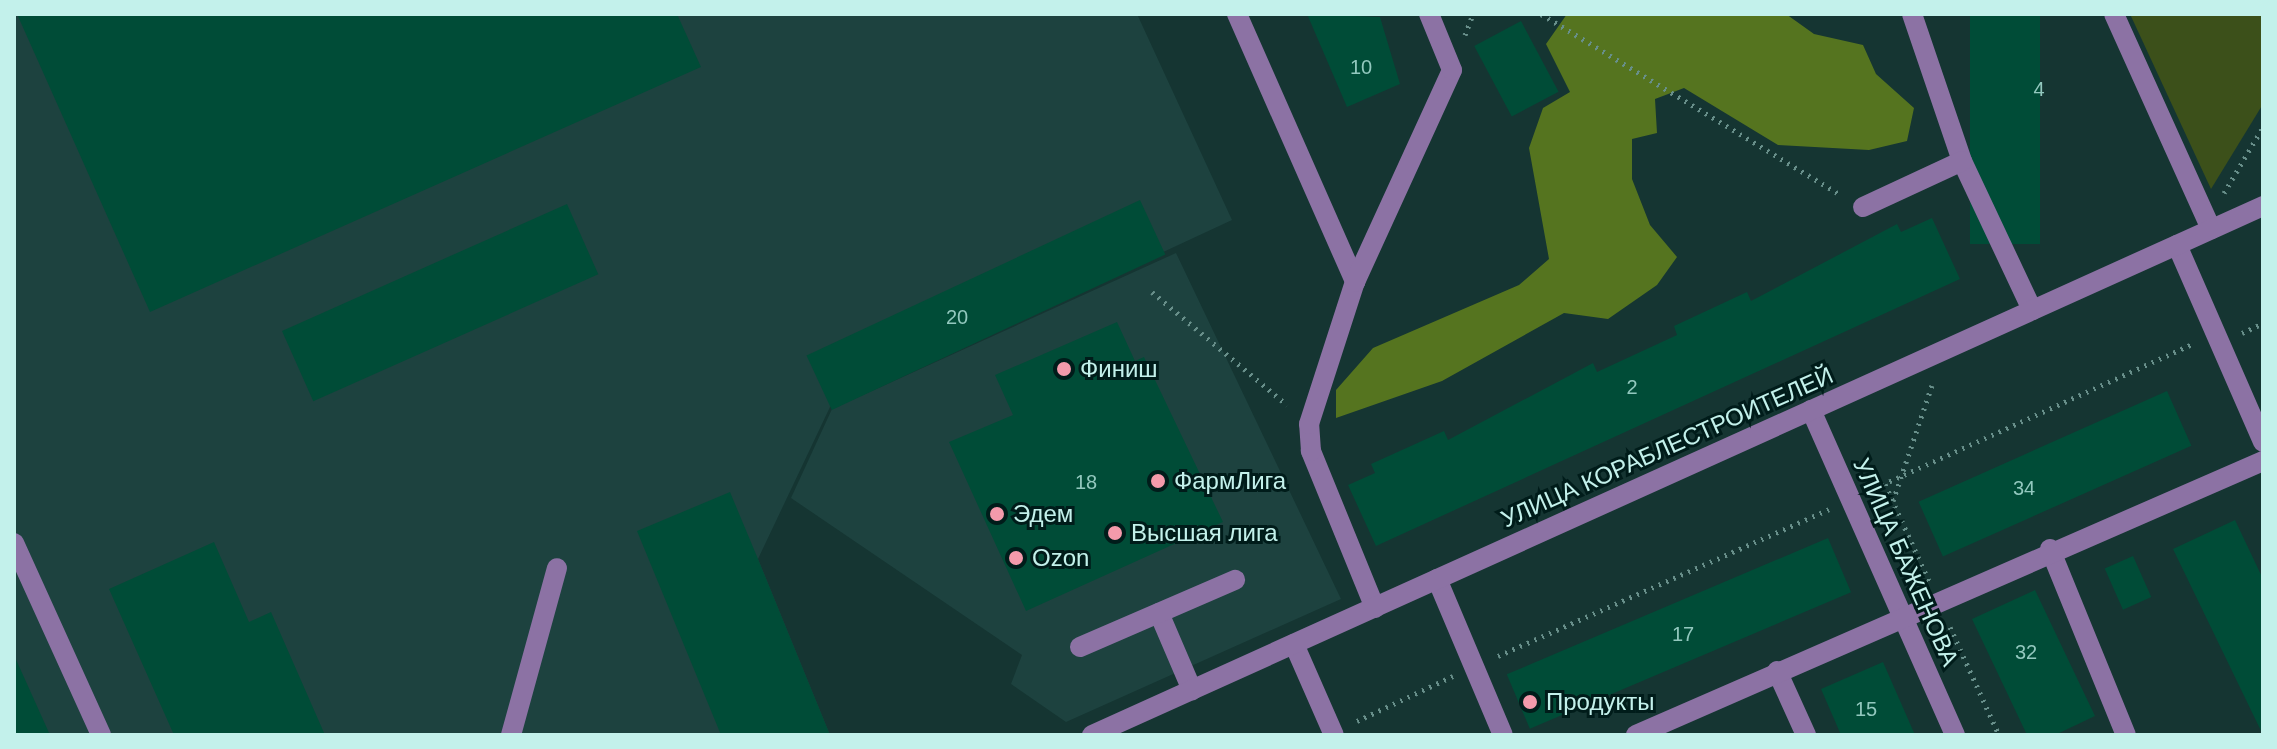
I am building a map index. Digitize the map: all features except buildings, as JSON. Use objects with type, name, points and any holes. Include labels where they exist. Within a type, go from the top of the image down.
[{"type":"street","points":[[1237,14],[1355,282]]},
{"type":"street","points":[[1375,608],[1311,451],[1309,424],[1355,282],[1452,70],[1429,14]]},
{"type":"street","points":[[1912,14],[1962,161],[2032,310]]},
{"type":"street","points":[[2114,14],[2209,226]]},
{"type":"street","points":[[1863,207],[1962,161]]},
{"type":"street","name":"УЛИЦА КОРАБЛЕСТРОИТЕЛЕЙ","points":[[1100,733],[2177,245],[2209,226],[2263,206]]},
{"type":"street","points":[[2177,245],[2263,442]]},
{"type":"street","name":"УЛИЦА БАЖЕНОВА","points":[[1811,410],[1848,501],[1955,735]]},
{"type":"street","points":[[1636,735],[2050,549],[2263,461]]},
{"type":"street","points":[[14,543],[101,735]]},
{"type":"street","points":[[2050,549],[2126,735]]},
{"type":"street","points":[[511,735],[557,568]]},
{"type":"street","points":[[1437,579],[1503,735]]},
{"type":"street","points":[[1080,647],[1235,580]]},
{"type":"street","points":[[1159,613],[1192,690]]},
{"type":"street","points":[[1294,644],[1333,734]]},
{"type":"street","points":[[1777,671],[1806,735]]},
{"type":"path","points":[[1541,14],[1863,207]]},
{"type":"path","points":[[2209,226],[2263,127]]},
{"type":"path","points":[[1152,292],[1309,424]]},
{"type":"path","points":[[1333,734],[1474,666],[1848,501],[2214,334]]},
{"type":"path","points":[[1893,501],[1944,350]]},
{"type":"shaded area","points":[[14,14],[1137,14],[1232,220],[830,407],[758,559],[830,735],[14,735]]},
{"type":"shaded area","points":[[1176,253],[1341,599],[1066,722],[1011,684],[1022,655],[791,498],[832,409]]},
{"type":"green space","points":[[1567,14],[1786,14],[1814,34],[1863,45],[1876,74],[1914,108],[1907,141],[1869,150],[1778,145],[1684,88],[1655,99],[1657,133],[1632,139],[1632,179],[1650,225],[1677,257],[1657,285],[1608,319],[1564,313],[1442,381],[1336,418],[1336,390],[1373,348],[1519,285],[1549,259],[1529,148],[1543,108],[1570,92],[1546,44]]},
{"type":"green space","points":[[2130,14],[2263,14],[2263,104],[2211,189]]},
{"type":"place","name":"Финиш","points":[[1064,369]]},
{"type":"place","name":"ФармЛига","points":[[1158,481]]},
{"type":"place","name":"Эдем","points":[[997,514]]},
{"type":"place","name":"Высшая лига","points":[[1115,533]]},
{"type":"place","name":"Ozon","points":[[1016,558]]},
{"type":"place","name":"Продукты","points":[[1530,702]]}]
